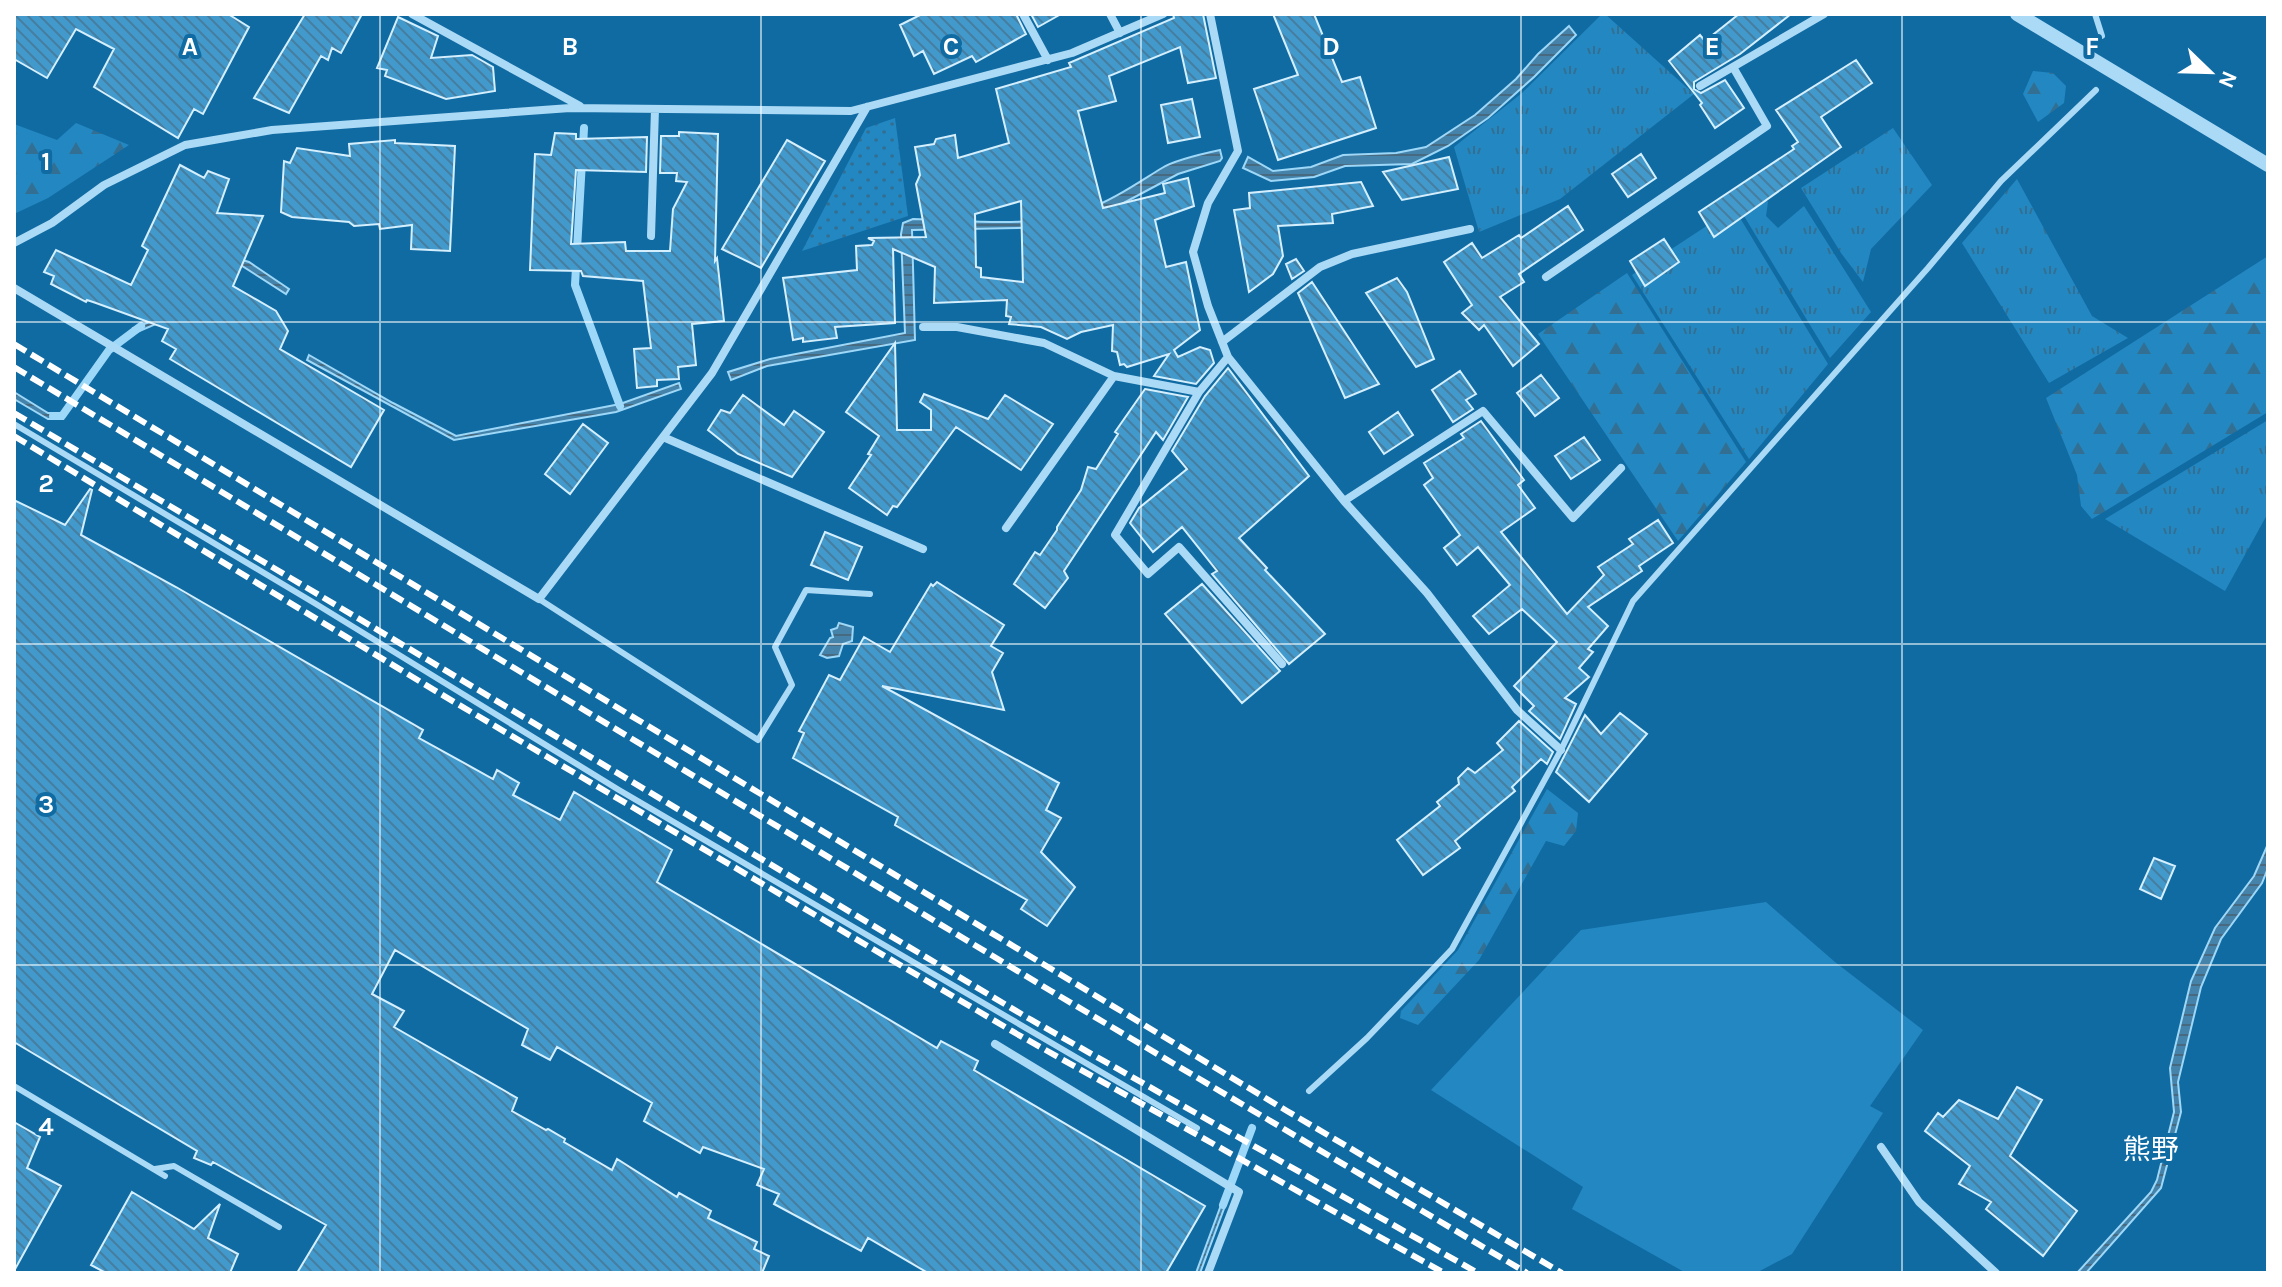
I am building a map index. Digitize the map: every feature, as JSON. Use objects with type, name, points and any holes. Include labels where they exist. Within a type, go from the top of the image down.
[{"type":"street","points":[[412,14],[583,108]]},
{"type":"street","points":[[1023,14],[1048,60]]},
{"type":"street","points":[[1110,14],[1120,33]]},
{"type":"street","points":[[14,243],[52,223],[104,185],[185,145],[272,130],[583,108],[851,111],[1072,53],[1163,14]]},
{"type":"street","points":[[1210,14],[1238,151],[1208,203],[1193,252],[1208,306],[1228,357],[1344,501],[1427,593],[1517,710],[1561,750]]},
{"type":"street","points":[[1700,86],[1824,14]]},
{"type":"street","points":[[2017,14],[2268,165]]},
{"type":"street","points":[[1546,277],[1767,126],[1733,67]]},
{"type":"street","points":[[14,288],[539,599],[712,373],[867,107]]},
{"type":"street","points":[[651,236],[655,109]]},
{"type":"street","points":[[1222,342],[1320,267],[1352,254],[1470,229]]},
{"type":"street","points":[[923,327],[957,327],[1044,343],[1114,376],[1199,392]]},
{"type":"street","points":[[1228,357],[1199,392],[1115,535],[1148,574],[1179,547],[1282,664]]},
{"type":"street","points":[[1006,528],[1114,376]]},
{"type":"street","points":[[1344,501],[1483,411],[1573,518],[1621,468]]},
{"type":"street","points":[[663,437],[923,549]]},
{"type":"street","points":[[995,1044],[1239,1192],[1208,1273]]},
{"type":"street","points":[[1881,1147],[1919,1202],[1996,1273]]},
{"type":"lane","points":[[2095,14],[2102,36]]},
{"type":"lane","points":[[1309,1091],[1367,1038],[1452,949],[1561,750],[1633,601],[1928,268],[2001,181],[2096,90]]},
{"type":"lane","points":[[14,424],[619,790],[1197,1128]]},
{"type":"lane","points":[[539,599],[758,740],[792,685],[775,647],[806,590],[870,594]]},
{"type":"lane","points":[[14,1086],[165,1176]]},
{"type":"lane","points":[[153,1169],[174,1166],[279,1227]]},
{"type":"green space","points":[[1602,14],[1694,94],[1560,199],[1479,232],[1454,147],[1522,93]]},
{"type":"green space","points":[[2033,71],[2053,73],[2066,86],[2064,103],[2038,122],[2023,94]]},
{"type":"green space","points":[[895,118],[908,216],[802,251],[866,128]]},
{"type":"green space","points":[[76,123],[129,145],[48,198],[14,214],[14,124],[57,140]]},
{"type":"green space","points":[[1893,128],[1932,185],[1871,249],[1863,282],[1801,188]]},
{"type":"green space","points":[[2017,179],[2092,316],[2128,338],[2049,383],[1962,243]]},
{"type":"green space","points":[[1758,191],[1768,202],[1766,216],[1778,228],[1804,206],[1871,312],[1830,358],[1738,206]]},
{"type":"green space","points":[[1734,208],[1828,364],[1749,459],[1632,275]]},
{"type":"green space","points":[[2268,256],[2268,412],[2092,519],[2081,506],[2077,475],[2046,398]]},
{"type":"green space","points":[[1627,273],[1746,462],[1678,541],[1538,334]]},
{"type":"green space","points":[[2268,420],[2268,513],[2225,591],[2105,519]]},
{"type":"green space","points":[[1547,789],[1578,813],[1576,831],[1564,846],[1546,841],[1479,960],[1418,1025],[1400,1018],[1401,1011],[1458,950]]},
{"type":"green space","points":[[1766,902],[1835,962],[1923,1030],[1870,1106],[1883,1113],[1792,1254],[1756,1273],[1686,1273],[1572,1209],[1583,1187],[1431,1090],[1581,930]]},
{"type":"shaded area","points":[[1569,26],[1576,35],[1488,118],[1448,146],[1412,164],[1345,166],[1314,177],[1271,181],[1243,168],[1248,157],[1273,171],[1311,167],[1343,155],[1396,153],[1426,147],[1475,115]]},
{"type":"shaded area","points":[[1220,150],[1220,161],[1178,174],[1101,215],[1066,227],[912,230],[915,340],[767,366],[731,380],[728,372],[770,359],[905,333],[903,223],[913,219],[1021,222],[1063,217],[1104,202],[1167,165]]},
{"type":"shaded area","points":[[239,259],[249,262],[289,289],[286,294],[239,264],[175,316],[135,333],[133,328],[166,316]]},
{"type":"shaded area","points":[[309,355],[456,436],[620,404],[679,383],[681,389],[616,412],[454,440],[307,360]]},
{"type":"shaded area","points":[[14,392],[48,413],[61,413],[63,419],[48,419],[14,399]]},
{"type":"shaded area","points":[[839,623],[853,627],[852,641],[843,644],[839,656],[827,658],[820,655],[833,637],[831,630],[837,628]]},
{"type":"shaded area","points":[[2268,844],[2268,868],[2262,883],[2221,939],[2201,987],[2178,1082],[2181,1112],[2161,1188],[2086,1273],[2077,1273],[2151,1192],[2157,1180],[2174,1112],[2170,1068],[2191,981],[2215,928],[2254,876]]},
{"type":"shaded area","points":[[1224,1197],[1228,1198],[1200,1273],[1196,1273]]},
{"type":"building","points":[[14,14],[228,14],[249,27],[203,114],[194,109],[178,138],[94,87],[114,49],[76,29],[47,78],[14,59]]},
{"type":"building","points":[[305,14],[362,14],[341,53],[332,48],[328,60],[321,56],[289,113],[254,98]]},
{"type":"building","points":[[922,14],[1016,14],[1026,34],[976,62],[972,56],[934,74],[923,51],[914,56],[900,25]]},
{"type":"building","points":[[1031,14],[1061,14],[1038,27]]},
{"type":"building","points":[[1173,14],[1203,14],[1216,78],[1188,83],[1180,47],[1109,76],[1116,101],[1078,111],[1103,208],[1165,193],[1163,184],[1188,178],[1194,206],[1155,220],[1166,267],[1186,262],[1200,330],[1174,350],[1178,357],[1200,347],[1210,350],[1214,363],[1196,384],[1154,376],[1169,354],[1127,367],[1120,365],[1117,352],[1112,351],[1113,325],[1081,332],[1067,339],[1041,327],[1009,324],[1011,317],[1006,316],[1007,300],[934,303],[935,267],[893,249],[895,323],[835,327],[837,338],[803,342],[803,338],[793,340],[783,278],[857,270],[856,246],[872,245],[874,241],[868,238],[926,237],[916,184],[920,175],[915,147],[934,144],[936,139],[955,135],[958,158],[1009,143],[996,89],[1071,67],[1069,63],[1174,18]],"holes":[[[1021,201],[1023,282],[981,277],[981,268],[976,267],[975,214]]]},
{"type":"building","points":[[1273,14],[1314,14],[1342,82],[1360,77],[1376,128],[1278,160],[1254,89],[1298,75]]},
{"type":"building","points":[[1739,14],[1791,14],[1740,54],[1694,82],[1694,89],[1701,93],[1725,80],[1744,108],[1715,128],[1700,105],[1702,103],[1669,61],[1700,35],[1705,41]]},
{"type":"building","points":[[398,17],[438,36],[431,58],[472,55],[493,67],[495,91],[446,99],[385,76],[387,70],[377,68]]},
{"type":"building","points":[[1856,60],[1872,83],[1821,117],[1841,147],[1714,237],[1699,212],[1794,149],[1792,146],[1798,142],[1776,110]]},
{"type":"building","points":[[1192,99],[1200,137],[1168,143],[1161,105]]},
{"type":"building","points":[[679,132],[718,134],[715,261],[717,258],[724,321],[692,324],[696,365],[678,367],[679,379],[657,380],[657,386],[637,388],[634,349],[651,348],[643,281],[583,276],[581,271],[530,270],[535,154],[551,155],[555,133],[576,134],[576,139],[647,137],[646,172],[576,170],[571,244],[625,242],[626,251],[670,251],[673,209],[687,182],[676,181],[677,173],[660,173],[661,136],[679,136]]},
{"type":"building","points":[[395,140],[395,143],[455,146],[450,251],[411,249],[412,225],[380,229],[379,224],[354,226],[349,222],[292,217],[281,212],[284,161],[290,163],[297,148],[350,156],[349,144]]},
{"type":"building","points":[[787,140],[825,161],[761,268],[722,249]]},
{"type":"building","points":[[1641,154],[1656,178],[1628,197],[1612,174]]},
{"type":"building","points":[[1449,157],[1458,189],[1402,200],[1383,172]]},
{"type":"building","points":[[180,165],[204,178],[208,171],[229,179],[217,213],[263,216],[233,286],[276,311],[288,331],[280,349],[384,410],[351,467],[170,359],[176,349],[162,341],[168,329],[86,302],[51,284],[54,276],[44,272],[56,250],[131,285],[148,250],[142,246]]},
{"type":"building","points":[[1361,182],[1373,206],[1332,214],[1333,223],[1278,226],[1283,256],[1273,274],[1249,292],[1234,210],[1250,208],[1249,193]]},
{"type":"building","points":[[1568,206],[1583,230],[1519,274],[1524,282],[1500,297],[1539,344],[1513,366],[1484,325],[1479,330],[1462,313],[1472,305],[1444,262],[1472,243],[1482,258],[1519,235],[1521,238]]},
{"type":"building","points":[[1664,239],[1679,262],[1645,286],[1630,261]]},
{"type":"building","points":[[1296,259],[1304,271],[1292,279],[1286,264]]},
{"type":"building","points":[[1397,278],[1407,292],[1434,359],[1416,367],[1366,293]]},
{"type":"building","points":[[1312,282],[1379,384],[1345,398],[1298,293]]},
{"type":"building","points":[[895,343],[897,430],[931,430],[931,410],[920,402],[924,394],[988,419],[1005,395],[1053,424],[1021,470],[956,427],[897,507],[893,506],[887,515],[849,488],[871,455],[868,454],[879,436],[846,412]]},
{"type":"building","points":[[1228,368],[1309,476],[1239,538],[1325,634],[1289,664],[1212,574],[1217,571],[1182,527],[1153,552],[1130,523],[1139,508],[1187,469],[1172,451],[1205,396]]},
{"type":"building","points":[[1460,371],[1476,394],[1466,400],[1473,409],[1453,422],[1432,390]]},
{"type":"building","points":[[1541,375],[1559,398],[1535,416],[1517,393]]},
{"type":"building","points":[[1145,389],[1188,397],[1163,440],[1156,432],[1064,571],[1068,578],[1045,608],[1014,584],[1035,552],[1040,555],[1057,530],[1081,490],[1088,467],[1096,469],[1118,434],[1115,432]]},
{"type":"building","points":[[743,395],[784,425],[794,411],[824,432],[792,477],[738,454],[708,430],[721,410],[730,413]]},
{"type":"building","points":[[1398,412],[1413,435],[1384,454],[1369,432]]},
{"type":"building","points":[[1481,421],[1524,480],[1518,485],[1535,508],[1501,532],[1567,614],[1604,575],[1598,567],[1633,544],[1629,539],[1658,520],[1673,543],[1639,566],[1642,571],[1588,607],[1608,626],[1588,649],[1593,652],[1579,668],[1589,677],[1565,698],[1576,704],[1560,739],[1529,711],[1534,706],[1514,686],[1557,642],[1522,609],[1489,634],[1473,616],[1510,585],[1478,547],[1457,565],[1444,548],[1460,535],[1424,485],[1433,478],[1424,463],[1464,438],[1461,434]]},
{"type":"building","points":[[583,424],[608,443],[570,494],[545,474]]},
{"type":"building","points":[[1584,437],[1600,460],[1571,479],[1555,456]]},
{"type":"building","points":[[90,489],[81,535],[423,730],[419,738],[493,779],[497,770],[519,783],[513,795],[560,820],[574,792],[672,850],[657,882],[937,1048],[941,1041],[978,1061],[974,1070],[1205,1206],[1166,1273],[928,1273],[868,1238],[861,1251],[774,1204],[779,1194],[757,1185],[764,1169],[703,1147],[700,1153],[644,1121],[652,1103],[557,1047],[550,1060],[522,1045],[528,1029],[395,950],[372,994],[404,1011],[394,1027],[517,1098],[512,1111],[565,1139],[564,1142],[612,1170],[617,1159],[677,1197],[679,1193],[711,1211],[708,1218],[757,1242],[754,1249],[769,1256],[762,1273],[297,1273],[326,1225],[213,1162],[211,1165],[194,1158],[197,1151],[14,1042],[14,500],[65,525]]},
{"type":"building","points":[[825,532],[862,547],[848,580],[811,565]]},
{"type":"building","points":[[937,582],[1004,625],[991,646],[1003,653],[992,672],[1004,710],[882,686],[1059,783],[1046,810],[1061,818],[1041,852],[1075,887],[1047,926],[1021,909],[1027,900],[895,825],[898,817],[793,758],[804,733],[799,731],[829,675],[840,680],[864,637],[890,652],[931,584],[933,586]]},
{"type":"building","points":[[1202,584],[1280,671],[1242,703],[1165,614]]},
{"type":"building","points":[[1620,713],[1647,734],[1589,802],[1556,772],[1585,715],[1601,734]]},
{"type":"building","points":[[1519,721],[1553,752],[1547,764],[1541,759],[1512,787],[1515,791],[1455,841],[1460,848],[1423,875],[1397,840],[1440,806],[1437,802],[1459,784],[1458,778],[1468,768],[1475,773],[1503,750],[1497,743]]},
{"type":"building","points":[[2154,858],[2175,866],[2161,899],[2140,889]]},
{"type":"building","points":[[2017,1087],[2042,1100],[2010,1156],[2077,1211],[2043,1256],[1986,1209],[1991,1202],[1959,1184],[1970,1166],[1925,1131],[1938,1113],[1943,1117],[1959,1100],[1998,1119]]},
{"type":"building","points":[[14,1122],[40,1137],[27,1168],[61,1186],[14,1271]]},
{"type":"building","points":[[132,1192],[194,1229],[220,1204],[208,1238],[238,1254],[230,1273],[106,1273],[91,1265]]},
{"type":"waterway","points":[[583,147],[584,128]]},
{"type":"waterway","points":[[582,161],[575,285],[620,406]]},
{"type":"waterway","points":[[53,416],[62,416],[109,350],[141,326]]},
{"type":"waterway","points":[[1223,1205],[1252,1128]]},
{"type":"railway","points":[[14,344],[1287,1111],[1562,1273]]},
{"type":"railway","points":[[14,367],[1051,991],[1527,1273]]},
{"type":"railway","points":[[14,413],[1028,1018],[1478,1273]]},
{"type":"railway","points":[[14,436],[439,693],[1017,1034],[1444,1273]]},
{"type":"district","name":"熊野","points":[[2151,1149]]}]
